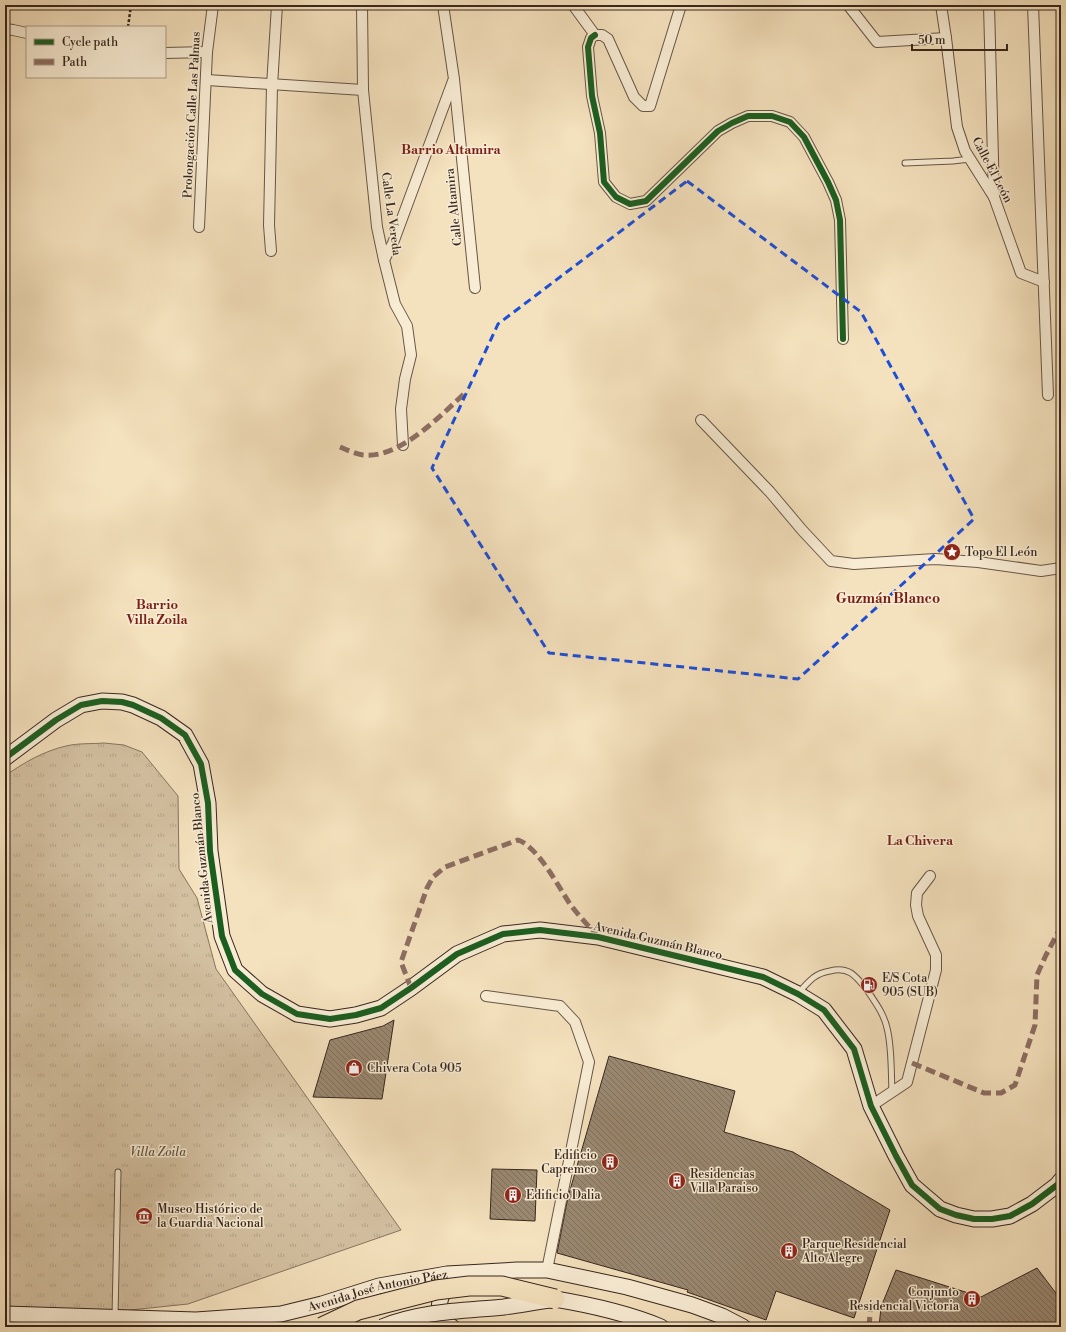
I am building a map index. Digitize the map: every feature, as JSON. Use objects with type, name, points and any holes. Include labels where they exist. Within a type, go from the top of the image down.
[{"type":"highway","points":[[322,1327],[358,1310],[436,1290],[469,1286],[502,1286],[555,1299]]},
{"type":"street","name":"Prolongación Calle Las Palmas","points":[[199,227],[208,52],[213,5]]},
{"type":"street","points":[[271,251],[269,225],[272,86],[277,5]]},
{"type":"street","name":"Calle La Vereda","points":[[362,5],[363,90],[377,227],[395,304],[407,326],[411,355],[405,379],[401,409],[404,445]]},
{"type":"street","name":"Calle Altamira","points":[[443,5],[454,78],[475,288]]},
{"type":"street","points":[[573,5],[595,35]]},
{"type":"street","points":[[681,5],[650,106],[643,106],[634,97],[608,39],[602,35],[595,35],[591,38],[588,47],[592,96],[600,133],[604,182],[616,197],[630,204],[646,200],[718,131],[732,123],[748,116],[772,116],[790,122],[804,137],[836,200],[840,220],[843,339]]},
{"type":"street","points":[[848,5],[877,42],[946,38]]},
{"type":"street","name":"Calle El León","points":[[941,5],[957,127],[965,151],[994,197],[1021,273],[1044,282]]},
{"type":"street","points":[[990,5],[994,197]]},
{"type":"street","points":[[1033,5],[1048,395]]},
{"type":"street","points":[[5,29],[26,33]]},
{"type":"street","points":[[166,53],[208,52]]},
{"type":"street","points":[[384,260],[393,243],[454,78]]},
{"type":"street","points":[[207,80],[272,86],[363,90]]},
{"type":"street","points":[[701,420],[770,492],[831,561],[843,564],[854,564],[935,559],[978,562],[1041,571],[1061,568]]},
{"type":"street","name":"Avenida Guzmán Blanco","points":[[5,758],[56,720],[81,705],[102,701],[133,705],[161,718],[185,735],[201,764],[208,803],[210,851],[222,936],[235,970],[262,994],[297,1014],[330,1019],[356,1015],[381,1008],[457,954],[503,934],[540,930],[598,937],[763,977],[798,994],[824,1010],[854,1049],[872,1106],[912,1185],[940,1209],[956,1216],[992,1220],[1010,1216],[1032,1204],[1057,1185],[1061,1180]]},
{"type":"street","points":[[872,1106],[907,1082],[936,970],[936,955],[918,916],[916,905],[916,893],[930,876]]},
{"type":"street","points":[[486,996],[560,1006],[575,1022],[589,1062],[547,1270]]},
{"type":"street","name":"Avenida José Antonio Páez","points":[[5,1314],[196,1320],[281,1314],[322,1304],[379,1286],[447,1274],[547,1270],[627,1287],[692,1305],[722,1316],[743,1327]]},
{"type":"street","points":[[452,1327],[443,1319],[439,1306],[441,1294],[449,1284],[460,1277],[479,1272]]},
{"type":"street","points":[[382,1327],[412,1318],[440,1312],[505,1307],[555,1299],[587,1304],[618,1312],[661,1327]]},
{"type":"lane","points":[[905,163],[970,159]]},
{"type":"lane","points":[[798,994],[814,977],[823,972],[843,969],[860,981],[874,1000],[888,1029],[892,1092]]},
{"type":"lane","points":[[116,1318],[118,1172]]},
{"type":"path","points":[[128,26],[131,5]]},
{"type":"highlighted area","points":[[687,181],[861,312],[974,519],[798,679],[549,653],[432,468],[498,324]]},
{"type":"green space","name":"Villa Zoila","points":[[104,743],[124,745],[142,752],[178,796],[179,869],[197,898],[216,969],[401,1230],[188,1304],[111,1312],[5,1306],[5,776],[34,758],[58,748],[75,744]]},
{"type":"building","name":"Chivera Cota 905","points":[[394,1020],[382,1099],[313,1097],[330,1040],[383,1026]]},
{"type":"building","points":[[609,1056],[735,1091],[724,1132],[793,1152],[890,1210],[854,1318],[776,1291],[766,1320],[687,1292],[688,1290],[557,1253],[568,1197]]},
{"type":"building","name":"Edificio Dalia","points":[[492,1169],[537,1170],[535,1221],[490,1219]]},
{"type":"building","name":"Conjunto Residencial Victoria","points":[[1037,1268],[1061,1300],[1061,1327],[879,1327],[881,1307],[896,1270],[981,1297]]},
{"type":"marked path","points":[[340,447],[363,455],[377,454],[391,450],[419,434],[466,392]]},
{"type":"marked path","points":[[411,988],[401,962],[427,888],[433,877],[445,867],[518,840],[533,850],[554,878],[570,904],[598,937]]},
{"type":"marked path","points":[[912,1063],[984,1093],[1001,1093],[1015,1085],[1035,1025],[1037,975],[1061,927]]},
{"type":"marked path","points":[[869,1327],[871,1303]]},
{"type":"cycle path","points":[[595,35],[591,38],[588,47],[592,96],[600,133],[604,182],[616,197],[630,204],[646,201],[718,131],[748,116],[772,116],[790,122],[804,137],[836,200],[840,220],[843,339]]},
{"type":"cycle path","points":[[5,758],[56,720],[81,705],[102,701],[122,702],[133,705],[161,718],[185,735],[201,764],[208,803],[210,851],[222,936],[235,970],[262,994],[297,1014],[330,1019],[356,1015],[381,1008],[457,954],[503,934],[540,930],[598,937],[763,977],[798,994],[824,1010],[854,1049],[871,1106],[912,1185],[940,1209],[956,1215],[974,1219],[992,1219],[1010,1216],[1032,1204],[1057,1185],[1061,1180]]},
{"type":"place","name":"Topo El León","points":[[952,552]]},
{"type":"place","name":"E/S Cota 905 (SUB)","points":[[869,985]]},
{"type":"place","name":"Chivera Cota 905","points":[[354,1068]]},
{"type":"place","name":"Edificio Capremco","points":[[610,1162]]},
{"type":"place","name":"Residencias Villa Paraiso","points":[[677,1181]]},
{"type":"place","name":"Edificio Dalia","points":[[513,1195]]},
{"type":"place","name":"Museo Histórico de la Guardia Nacional","points":[[144,1216]]},
{"type":"place","name":"Parque Residencial Alto Alegre","points":[[789,1251]]},
{"type":"place","name":"Conjunto Residencial Victoria","points":[[972,1299]]},
{"type":"district","name":"Barrio Altamira","points":[[451,150]]},
{"type":"district","name":"Guzmán Blanco","points":[[888,599]]},
{"type":"district","name":"Barrio Villa Zoila","points":[[157,612]]},
{"type":"district","name":"La Chivera","points":[[920,841]]}]
